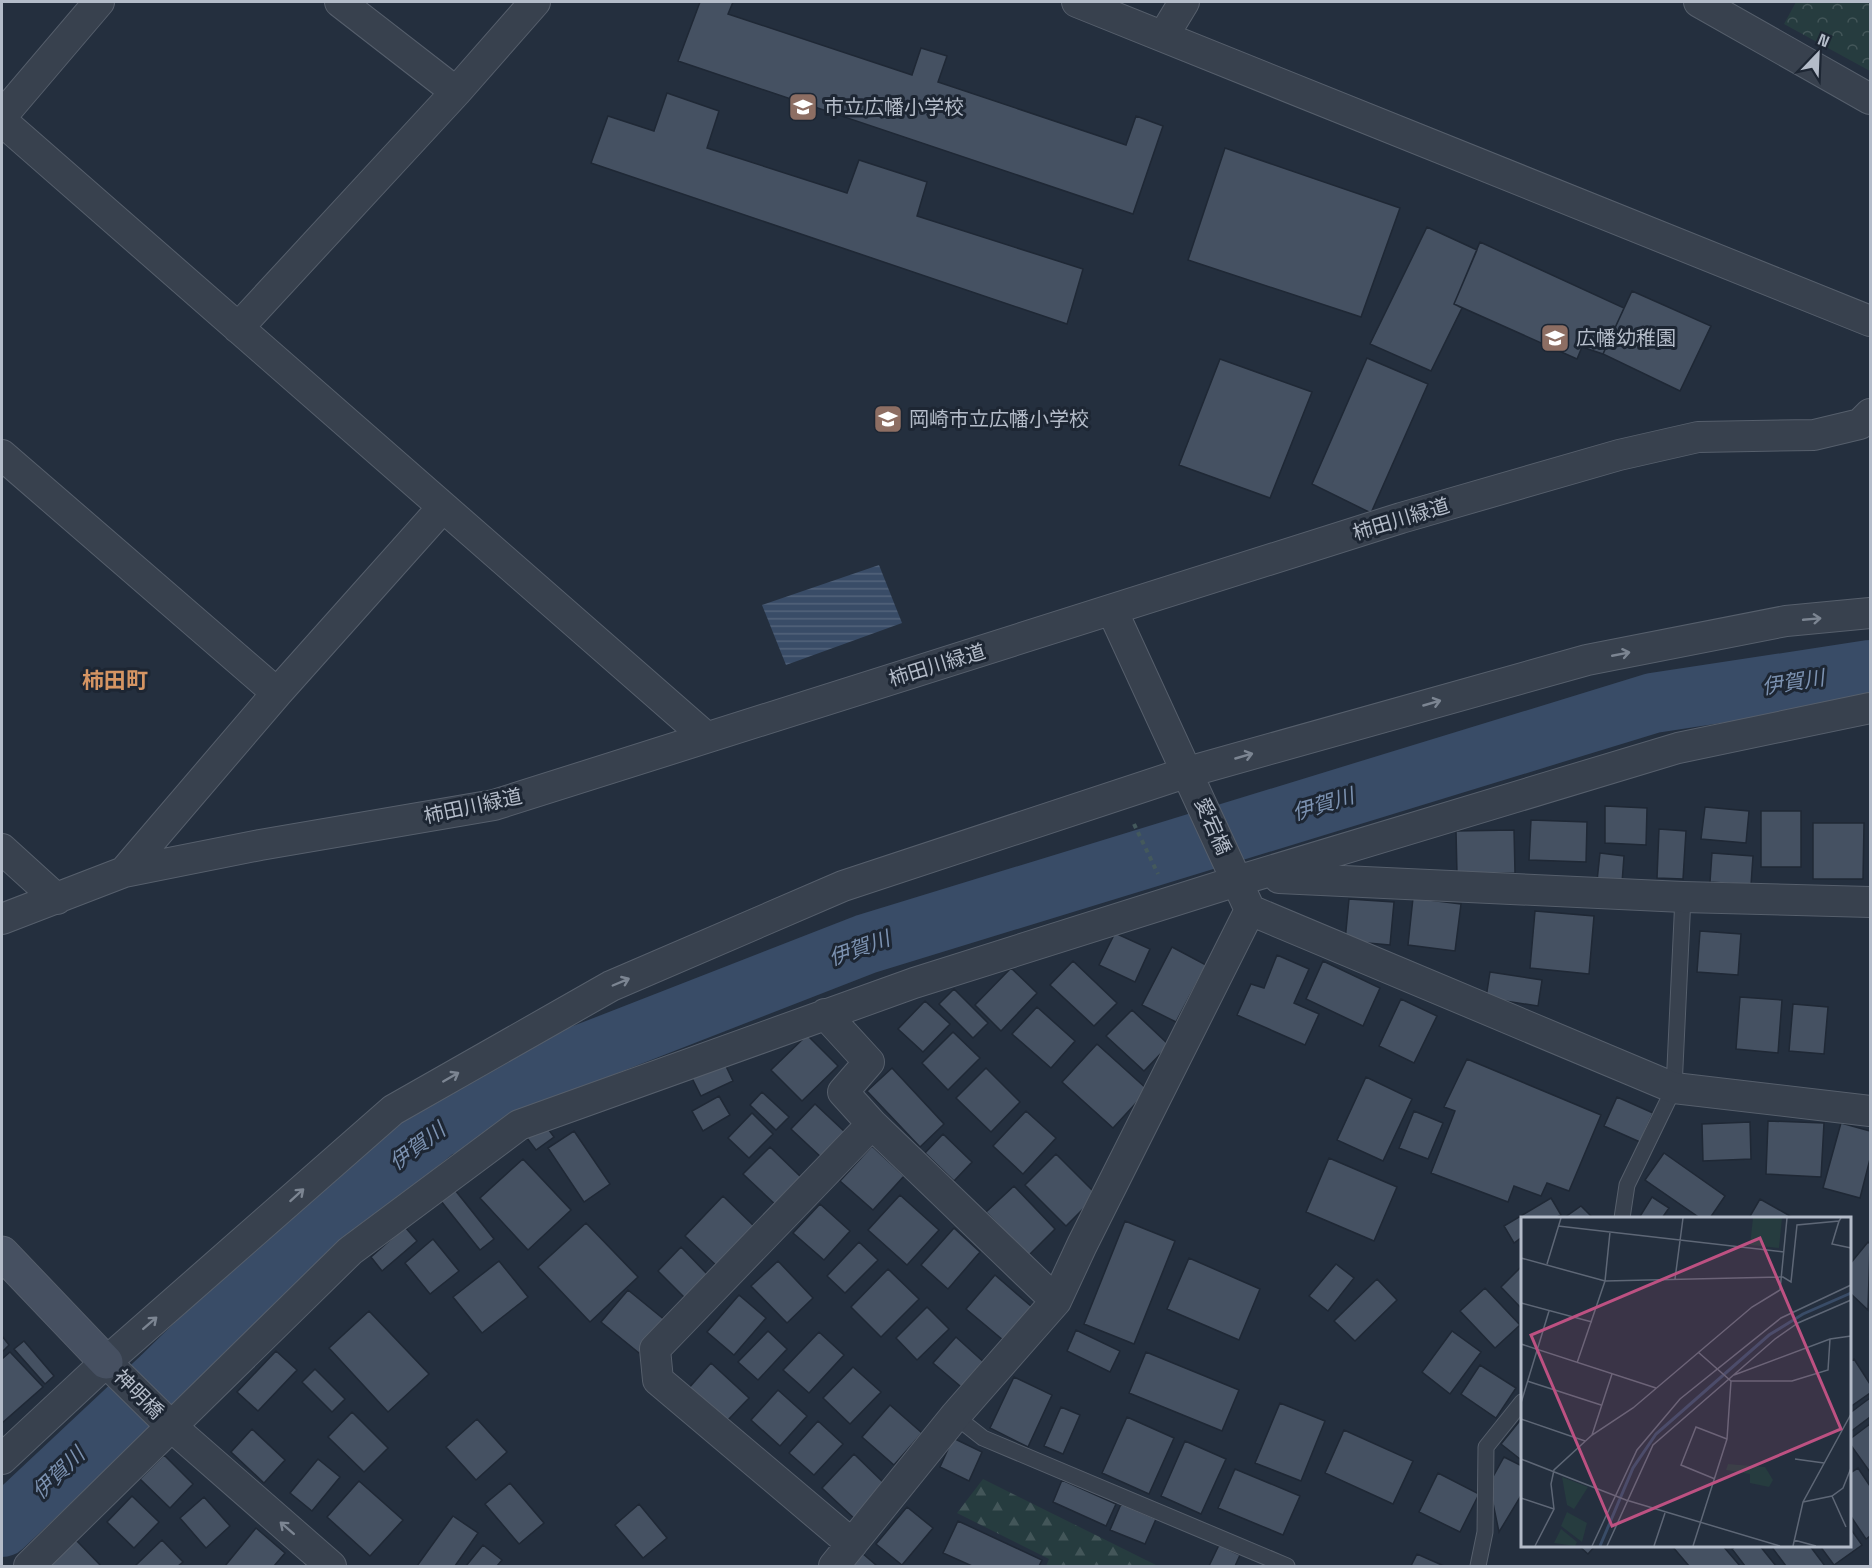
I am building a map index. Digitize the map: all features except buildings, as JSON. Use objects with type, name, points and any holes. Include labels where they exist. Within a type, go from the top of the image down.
[{"type":"street","points":[[2,116],[99,2]]},
{"type":"street","points":[[340,2],[456,92]]},
{"type":"street","points":[[238,328],[456,92],[535,2]]},
{"type":"street","points":[[1077,2],[1164,35],[1870,321]]},
{"type":"street","points":[[1164,35],[1184,2]]},
{"type":"street","points":[[1699,2],[1870,99]]},
{"type":"street","points":[[2,121],[706,737]]},
{"type":"street","name":"柿田川緑道","points":[[2,919],[124,872],[260,845],[494,806],[1401,518],[1618,455],[1698,437],[1814,435],[1860,424],[1870,414]]},
{"type":"street","points":[[2,455],[277,693]]},
{"type":"street","points":[[124,872],[277,693],[443,507]]},
{"type":"street","name":"愛宕橋","points":[[1112,610],[1188,772],[1248,879],[1250,910]]},
{"type":"street","points":[[2,1459],[106,1362],[393,1110],[611,986],[843,886],[1188,772],[1587,660],[1786,621],[1870,613]]},
{"type":"street","points":[[29,1566],[350,1251],[519,1125],[914,983],[1248,879],[1678,748],[1870,708]]},
{"type":"street","points":[[2,849],[57,899]]},
{"type":"street","points":[[1248,879],[1683,897],[1870,902]]},
{"type":"street","points":[[872,1124],[655,1349],[658,1380],[843,1555],[955,1416],[1056,1301],[1250,910],[1674,1088],[1870,1111]]},
{"type":"street","points":[[825,1014],[869,1062],[843,1092],[872,1124],[1056,1301]]},
{"type":"street","points":[[2,1253],[106,1362]]},
{"type":"street","name":"神明橋","points":[[106,1362],[172,1427],[331,1566]]},
{"type":"lane","points":[[1622,1217],[1627,1185],[1674,1088],[1683,897]]},
{"type":"lane","points":[[1478,1566],[1485,1532],[1486,1447],[1521,1403]]},
{"type":"lane","points":[[955,1416],[983,1438],[1287,1566]]},
{"type":"path","points":[[1144,787],[1156,817],[1134,824],[1161,881]]},
{"type":"green space","points":[[1796,2],[1870,2],[1870,71],[1784,24]]},
{"type":"green space","points":[[983,1479],[1158,1566],[1046,1566],[1049,1559],[957,1513]]},
{"type":"water","points":[[879,565],[902,623],[786,665],[762,605]]},
{"type":"waterway","name":"伊賀川","points":[[2,1527],[162,1377],[314,1228],[436,1129],[571,1059],[866,944],[1653,703],[1870,670]]},
{"type":"place","name":"市立広幡小学校","points":[[803,107]]},
{"type":"place","name":"広幡幼稚園","points":[[1555,338]]},
{"type":"place","name":"岡崎市立広幡小学校","points":[[888,419]]},
{"type":"district","name":"柿田町","points":[[115,680]]}]
